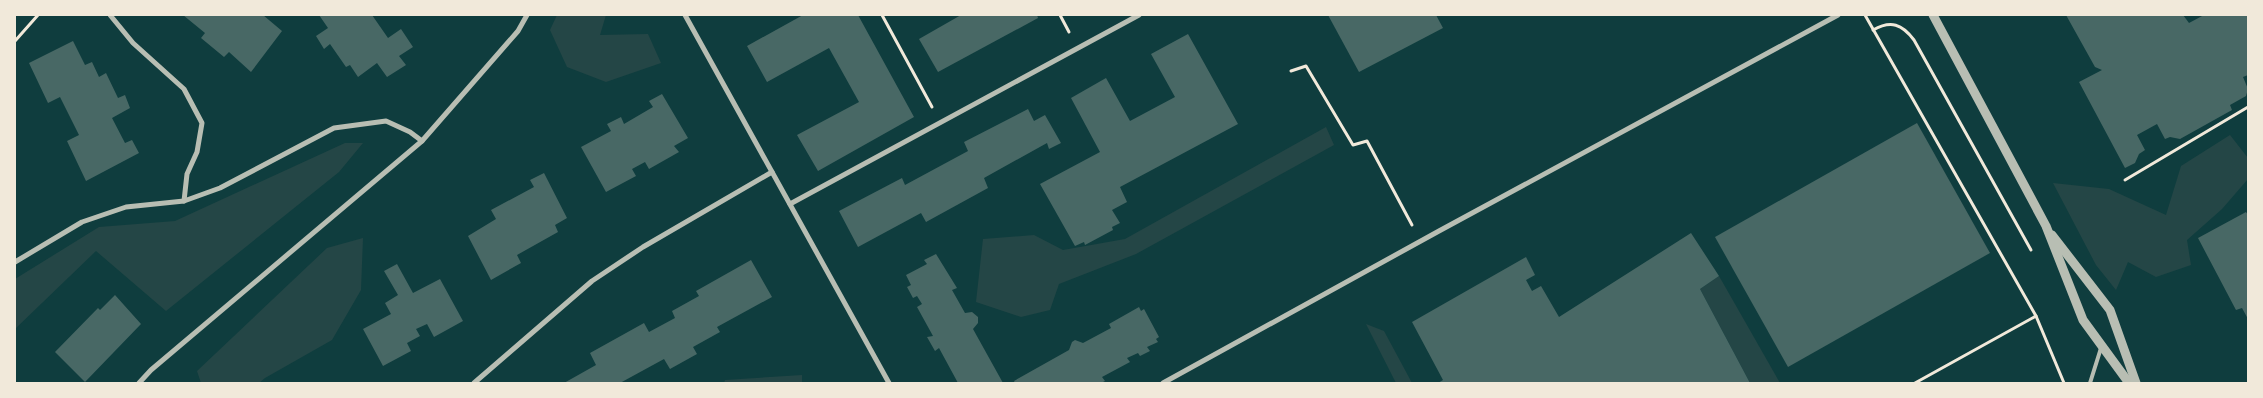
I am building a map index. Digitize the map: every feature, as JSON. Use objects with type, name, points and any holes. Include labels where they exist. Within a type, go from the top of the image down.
[{"type":"street","points":[[110,15],[133,43],[184,89],[202,123],[197,152],[187,174],[184,201]]},
{"type":"street","points":[[139,383],[151,370],[422,141],[518,31],[527,15]]},
{"type":"street","points":[[685,15],[889,383]]},
{"type":"street","points":[[790,204],[1139,15]]},
{"type":"street","points":[[1163,383],[1421,240],[1838,15]]},
{"type":"street","points":[[1933,15],[2046,226],[2083,320],[2129,383]]},
{"type":"street","points":[[15,262],[82,222],[126,207],[184,201],[220,188],[334,128],[386,121],[410,132],[422,141]]},
{"type":"street","points":[[474,383],[592,280],[643,247],[772,172]]},
{"type":"street","points":[[2046,226],[2110,310],[2136,383]]},
{"type":"lane","points":[[2090,383],[2102,346]]},
{"type":"path","points":[[15,41],[38,15]]},
{"type":"path","points":[[882,15],[940,123]]},
{"type":"path","points":[[1864,15],[2036,316],[2064,383]]},
{"type":"path","points":[[1873,30],[1890,23],[1899,25],[1914,40],[2034,256]]},
{"type":"path","points":[[1291,71],[1306,66],[1353,145],[1367,142],[1421,240]]},
{"type":"path","points":[[2125,180],[2248,107]]},
{"type":"path","points":[[1915,383],[2036,316]]},
{"type":"shaded area","points":[[557,15],[606,15],[600,35],[648,34],[661,63],[606,82],[567,67],[550,30]]},
{"type":"shaded area","points":[[1326,127],[1334,145],[1136,254],[1059,284],[1050,310],[1021,317],[976,302],[983,239],[1034,235],[1063,250],[1125,239]]},
{"type":"shaded area","points":[[2230,135],[2248,158],[2248,179],[2222,209],[2187,240],[2191,265],[2156,277],[2128,262],[2116,290],[2096,265],[2053,183],[2109,189],[2166,215],[2181,166]]},
{"type":"shaded area","points":[[345,143],[363,143],[339,172],[166,311],[96,251],[15,329],[15,279],[99,227],[175,221]]},
{"type":"shaded area","points":[[363,238],[361,290],[332,340],[259,383],[201,383],[197,371],[327,248]]},
{"type":"shaded area","points":[[1719,276],[1780,383],[1750,383],[1700,289]]},
{"type":"shaded area","points":[[1366,324],[1384,331],[1412,383],[1396,383]]},
{"type":"shaded area","points":[[802,375],[802,383],[724,383],[725,380]]},
{"type":"building","points":[[183,15],[263,15],[282,31],[251,72],[229,52],[224,57],[201,38],[205,33]]},
{"type":"building","points":[[319,15],[372,15],[388,38],[401,29],[413,47],[399,56],[406,65],[387,77],[377,63],[358,77],[350,65],[346,67],[330,44],[324,49],[316,36],[328,28]]},
{"type":"building","points":[[803,15],[858,15],[914,117],[818,171],[797,135],[859,102],[829,48],[767,82],[747,46]]},
{"type":"building","points":[[961,15],[1037,15],[1038,18],[938,72],[919,39]]},
{"type":"building","points":[[1328,15],[1436,15],[1443,28],[1359,72]]},
{"type":"building","points":[[2066,15],[2183,15],[2189,23],[2204,15],[2248,15],[2248,75],[2243,77],[2248,89],[2246,96],[2230,105],[2232,110],[2180,139],[2170,137],[2165,139],[2157,124],[2137,135],[2145,150],[2139,154],[2135,163],[2125,168],[2079,82],[2102,70],[2095,67]]},
{"type":"building","points":[[1188,34],[1238,124],[1120,187],[1127,202],[1112,210],[1120,223],[1112,227],[1113,230],[1085,245],[1084,242],[1075,246],[1040,184],[1100,152],[1071,98],[1106,78],[1130,121],[1175,97],[1151,54]]},
{"type":"building","points":[[73,41],[85,65],[92,62],[99,77],[106,73],[118,98],[125,95],[130,108],[112,118],[125,143],[132,140],[139,153],[86,181],[67,141],[79,135],[60,97],[48,103],[29,63]]},
{"type":"building","points":[[662,94],[688,138],[674,146],[679,152],[649,169],[645,162],[632,169],[636,176],[606,192],[581,147],[611,131],[607,124],[621,117],[624,124],[653,107],[649,101]]},
{"type":"building","points":[[1028,109],[1034,121],[1045,115],[1061,143],[1049,149],[1047,143],[984,178],[988,188],[926,222],[921,213],[858,247],[839,211],[902,178],[905,185],[968,151],[964,142]]},
{"type":"building","points":[[1917,123],[1990,253],[1788,367],[1715,237]]},
{"type":"building","points":[[544,173],[567,218],[555,225],[558,232],[517,255],[521,263],[491,280],[468,236],[496,219],[491,210],[534,187],[530,180]]},
{"type":"building","points":[[2246,212],[2248,215],[2248,319],[2242,308],[2236,310],[2198,238]]},
{"type":"building","points":[[1691,233],[1719,276],[1700,289],[1750,383],[1438,383],[1443,380],[1412,322],[1526,257],[1535,275],[1526,280],[1532,291],[1541,286],[1559,317]]},
{"type":"building","points":[[936,254],[957,288],[952,290],[965,313],[972,312],[978,317],[978,323],[973,329],[1003,383],[958,383],[939,348],[935,351],[927,337],[933,336],[917,307],[922,304],[917,296],[913,298],[907,287],[911,285],[906,275],[927,264],[924,260]]},
{"type":"building","points":[[751,260],[772,297],[717,327],[720,332],[693,347],[697,354],[670,369],[664,359],[620,383],[564,383],[596,365],[590,353],[644,323],[649,332],[675,318],[672,311],[699,296],[696,291]]},
{"type":"building","points":[[397,264],[413,293],[440,279],[463,321],[434,337],[427,324],[416,329],[420,336],[407,343],[411,351],[383,366],[363,329],[391,314],[385,303],[398,295],[384,271]]},
{"type":"building","points":[[115,295],[141,324],[85,382],[55,352],[98,308],[100,310]]},
{"type":"building","points":[[1139,307],[1141,311],[1144,309],[1159,337],[1156,339],[1158,342],[1147,347],[1150,351],[1140,356],[1138,353],[1127,358],[1130,362],[1102,377],[1105,381],[1101,383],[1015,383],[1014,381],[1069,350],[1072,342],[1075,340],[1083,343],[1111,328],[1109,324]]}]
